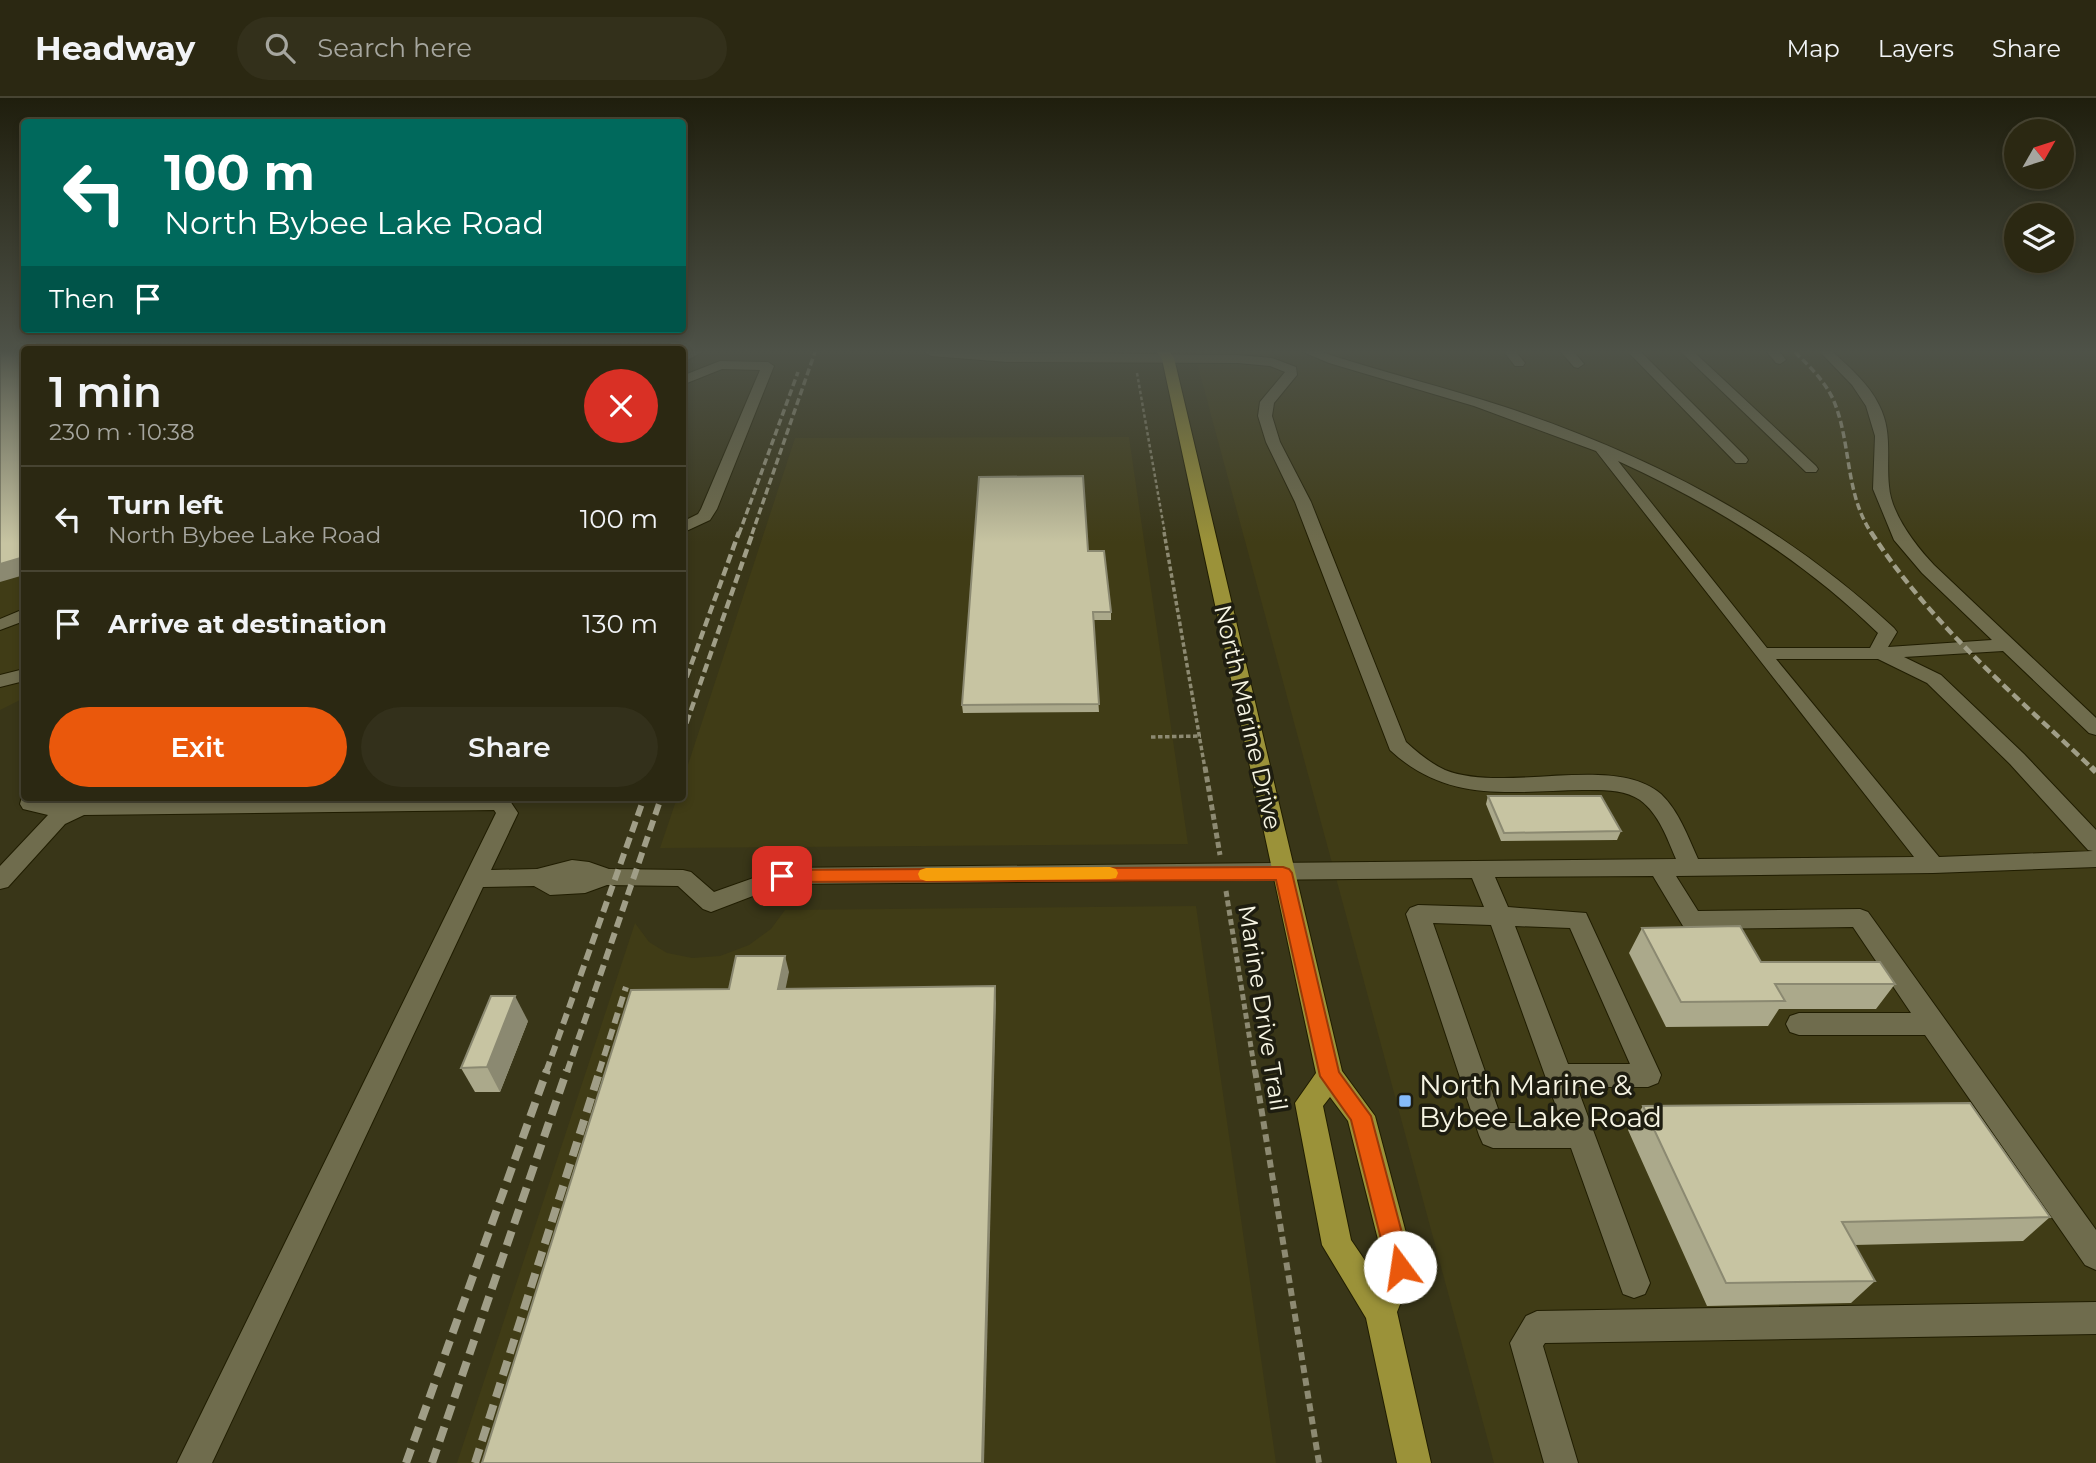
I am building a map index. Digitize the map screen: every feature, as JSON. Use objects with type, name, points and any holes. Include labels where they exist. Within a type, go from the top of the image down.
[{"type":"main road","name":"North Marine Drive","points":[[1182,416],[1330,1076],[1361,1116],[1400,1267],[1381,1312]]},
{"type":"main road","points":[[1330,1076],[1309,1102],[1337,1245],[1381,1312],[1414,1463]]},
{"type":"street","points":[[686,526],[704,517],[709,509],[747,416]]},
{"type":"street","points":[[1265,416],[1273,442],[1303,502],[1397,745],[1409,760],[1448,780],[1475,784],[1623,784],[1646,794],[1662,809],[1690,866]]},
{"type":"street","points":[[1515,416],[1601,448],[1704,495],[1800,558],[1865,608],[1888,632],[1877,651],[1934,678],[2017,759],[2096,844]]},
{"type":"street","points":[[1697,416],[1741,460]]},
{"type":"street","points":[[1755,416],[1811,468]]},
{"type":"street","points":[[1876,416],[1882,436],[1881,489],[1902,540],[2096,730]]},
{"type":"street","points":[[1601,448],[1762,654],[1933,865]]},
{"type":"street","points":[[1,625],[21,615]]},
{"type":"street","points":[[1762,654],[1881,653],[2007,645]]},
{"type":"street","points":[[0,681],[21,676]]},
{"type":"street","points":[[31,801],[31,804],[67,812]]},
{"type":"street","points":[[0,881],[57,819],[67,812],[81,808],[465,801],[500,803],[507,813],[194,1463]]},
{"type":"street","points":[[476,879],[539,877],[555,870],[592,869],[605,877],[683,878],[711,903],[782,876],[1933,865],[2096,859]]},
{"type":"street","points":[[1659,867],[1691,920],[1860,918],[2096,1255]]},
{"type":"street","points":[[1480,870],[1500,916],[1634,1283]]},
{"type":"street","points":[[1559,1076],[1647,1075],[1578,919],[1418,914],[1493,1135],[1581,1136]]},
{"type":"street","points":[[1799,1024],[1932,1024]]},
{"type":"street","points":[[1561,1463],[1526,1343],[1537,1328],[2096,1318]]},
{"type":"path","name":"Marine Drive Trail","points":[[1144,416],[1201,736],[1319,1463]]},
{"type":"path","points":[[1151,737],[1201,736]]},
{"type":"shaded area","points":[[0,416],[21,416],[21,700],[0,710]]},
{"type":"shaded area","points":[[1211,416],[2096,416],[2096,1463],[1494,1463]]},
{"type":"shaded area","points":[[1129,437],[1188,844],[660,848],[676,801],[686,801],[686,771],[795,438]]},
{"type":"shaded area","points":[[1196,906],[1276,1463],[457,1463],[635,923],[649,942],[667,953],[692,958],[720,956],[749,945],[771,929],[785,910]]},
{"type":"building","points":[[0,416],[21,416],[21,558],[0,564]]},
{"type":"building","points":[[1083,476],[1088,551],[1104,551],[1111,612],[1093,612],[1099,704],[962,705],[979,477]]},
{"type":"building","points":[[1488,796],[1601,796],[1621,831],[1504,833]]},
{"type":"building","points":[[1740,926],[1761,962],[1880,962],[1895,984],[1775,984],[1785,1001],[1681,1002],[1642,928]]},
{"type":"building","points":[[736,956],[785,956],[778,989],[995,986],[982,1463],[482,1463],[631,990],[729,989]]},
{"type":"building","points":[[491,996],[515,996],[487,1067],[461,1068]]},
{"type":"building","points":[[1970,1103],[2050,1217],[1842,1222],[1875,1281],[1726,1283],[1643,1106]]},
{"type":"railway","points":[[739,534],[782,416]]},
{"type":"railway","points":[[752,534],[793,416]]},
{"type":"railway","points":[[1839,416],[1852,484],[1863,518],[1872,534]]},
{"type":"railway","points":[[686,679],[739,532]]},
{"type":"railway","points":[[686,725],[753,532]]},
{"type":"railway","points":[[1871,532],[1894,566],[1946,628],[2093,769]]},
{"type":"railway","points":[[2093,769],[2096,772]]},
{"type":"railway","points":[[546,1072],[643,801]]},
{"type":"railway","points":[[567,1072],[660,801]]},
{"type":"railway","points":[[599,1072],[626,987]]},
{"type":"railway","points":[[406,1463],[547,1070]]},
{"type":"railway","points":[[432,1463],[567,1070]]},
{"type":"railway","points":[[475,1463],[600,1070]]},
{"type":"slow traffic","points":[[926,874],[1110,873]]},
{"type":"place","name":"North Marine & Bybee Lake Road","points":[[1405,1101]]},
{"type":"route","points":[[782,876],[1283,873],[1330,1076],[1361,1116],[1400,1267]]}]
